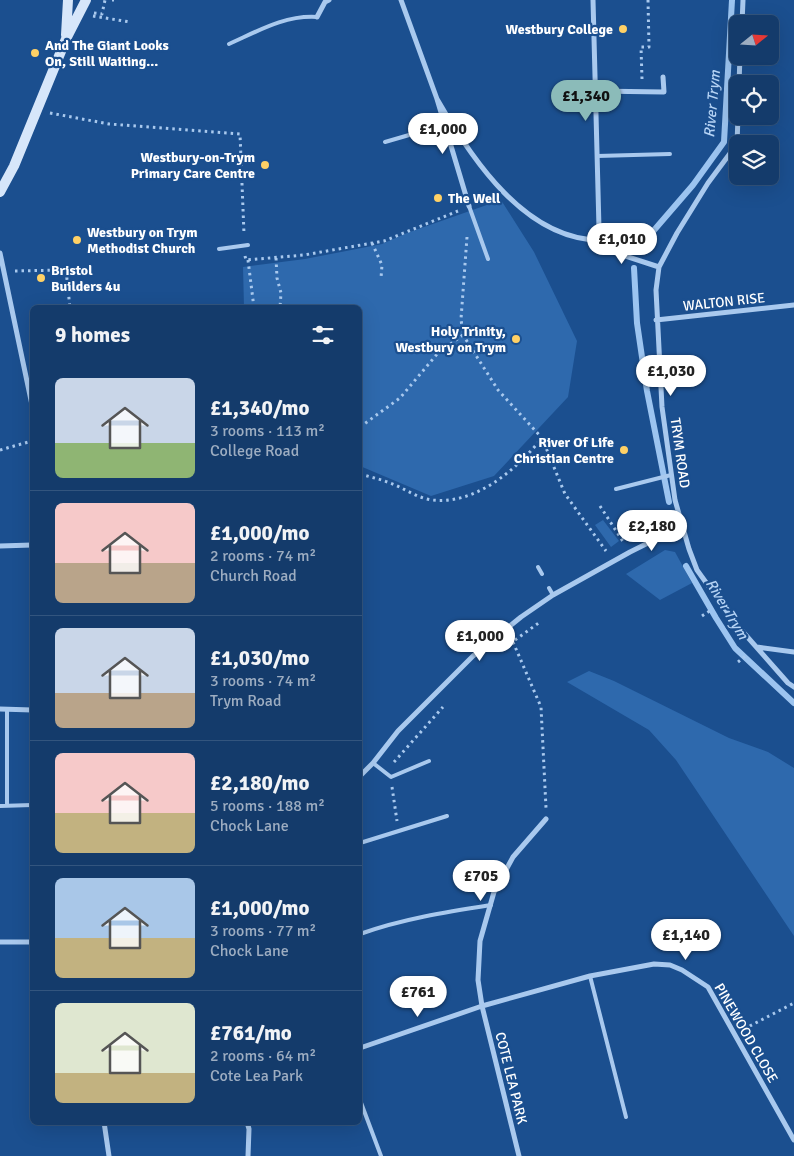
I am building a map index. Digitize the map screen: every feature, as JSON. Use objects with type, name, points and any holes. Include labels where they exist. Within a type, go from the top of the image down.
[{"type":"main road","points":[[66,39],[68,0]]},
{"type":"main road","points":[[0,192],[14,166],[66,39],[86,0]]},
{"type":"street","points":[[316,17],[325,2],[329,0]]},
{"type":"street","points":[[401,0],[437,99],[469,206]]},
{"type":"street","points":[[593,0],[599,228],[603,240],[610,251],[659,267]]},
{"type":"street","points":[[742,0],[742,15]]},
{"type":"street","points":[[595,91],[664,92],[663,77]]},
{"type":"street","points":[[437,99],[455,129],[507,197],[536,219],[564,233],[589,240],[603,240]]},
{"type":"street","name":"TRYM ROAD","points":[[738,125],[737,144],[708,183],[677,233],[659,267],[656,290],[656,320],[662,407],[671,475],[682,526],[696,570],[719,603],[788,683],[794,687]]},
{"type":"street","points":[[0,254],[30,395]]},
{"type":"street","name":"WALTON RISE","points":[[656,320],[794,305]]},
{"type":"street","points":[[362,774],[373,764],[398,731],[472,656],[521,617],[554,595],[630,552],[682,526]]},
{"type":"street","points":[[0,546],[30,545]]},
{"type":"street","points":[[756,647],[794,652]]},
{"type":"street","points":[[0,709],[30,710]]},
{"type":"street","name":"COTE LEA PARK","points":[[519,1156],[482,1006],[478,980],[480,941],[494,892],[513,857],[546,819]]},
{"type":"street","points":[[0,942],[30,942]]},
{"type":"street","name":"PINEWOOD CLOSE","points":[[482,1006],[590,976],[654,964],[670,965],[708,987],[794,1140]]},
{"type":"street","points":[[362,1047],[482,1006]]},
{"type":"street","points":[[104,1125],[109,1156]]},
{"type":"street","points":[[248,1125],[248,1156]]},
{"type":"lane","points":[[230,44],[282,21],[301,16],[316,17]]},
{"type":"lane","points":[[429,130],[444,127]]},
{"type":"lane","points":[[385,142],[416,133]]},
{"type":"lane","points":[[597,156],[670,154]]},
{"type":"lane","points":[[469,206],[488,259]]},
{"type":"lane","points":[[218,249],[246,246]]},
{"type":"lane","points":[[616,489],[671,475]]},
{"type":"lane","points":[[538,567],[542,574]]},
{"type":"lane","points":[[549,588],[554,595]]},
{"type":"lane","points":[[7,709],[7,805]]},
{"type":"lane","points":[[373,764],[391,777],[429,761]]},
{"type":"lane","points":[[0,806],[30,805]]},
{"type":"lane","points":[[362,842],[447,816]]},
{"type":"lane","points":[[362,933],[428,915],[491,905]]},
{"type":"lane","points":[[590,976],[626,1117]]},
{"type":"lane","points":[[362,1105],[381,1156]]},
{"type":"path","points":[[642,91],[641,47],[649,47],[648,0]]},
{"type":"path","points":[[80,14],[130,22]]},
{"type":"path","points":[[37,111],[109,124],[240,134],[246,260],[248,260],[254,305]]},
{"type":"path","points":[[248,260],[276,258],[384,241],[461,210]]},
{"type":"path","points":[[468,232],[461,319],[463,335],[498,390],[542,438],[565,494],[613,562]]},
{"type":"path","points":[[372,243],[382,265],[380,278]]},
{"type":"path","points":[[276,258],[277,278],[281,293],[280,305]]},
{"type":"path","points":[[4,271],[66,270],[70,305]]},
{"type":"path","points":[[362,426],[400,398],[438,353],[463,335]]},
{"type":"path","points":[[362,475],[391,483],[411,493],[432,500],[460,498],[494,483],[512,470],[542,438]]},
{"type":"path","points":[[0,450],[30,442]]},
{"type":"path","points":[[600,506],[630,552]]},
{"type":"path","points":[[506,648],[542,620]]},
{"type":"path","points":[[513,642],[541,707],[546,819]]},
{"type":"path","points":[[385,772],[447,702]]},
{"type":"path","points":[[391,777],[399,831]]},
{"type":"path","points":[[734,1034],[794,1003]]},
{"type":"shaded area","points":[[501,200],[534,252],[577,341],[568,397],[494,476],[431,496],[362,467],[362,305],[244,305],[243,267],[305,259],[382,244],[407,233]]},
{"type":"shaded area","points":[[603,520],[619,541],[611,547],[595,525]]},
{"type":"shaded area","points":[[665,550],[675,552],[692,583],[660,600],[626,574]]},
{"type":"shaded area","points":[[589,671],[614,681],[729,738],[768,752],[794,768],[794,936],[676,760],[649,730],[567,682]]},
{"type":"waterway","name":"River Trym","points":[[643,243],[693,185],[724,142],[732,0]]},
{"type":"waterway","name":"River Trym","points":[[634,268],[637,323],[647,391],[669,502]]},
{"type":"waterway","name":"River Trym","points":[[686,566],[735,648],[794,703]]},
{"type":"place","name":"Westbury College","points":[[623,29]]},
{"type":"place","name":"And The Giant Looks On, Still Waiting...","points":[[35,53]]},
{"type":"place","name":"Westbury-on-Trym Primary Care Centre","points":[[265,165]]},
{"type":"place","name":"The Well","points":[[438,198]]},
{"type":"place","name":"Westbury on Trym Methodist Church","points":[[77,240]]},
{"type":"place","name":"Bristol Builders 4u","points":[[41,278]]},
{"type":"place","name":"Holy Trinity, Westbury on Trym","points":[[516,339]]},
{"type":"place","name":"River Of Life Christian Centre","points":[[624,450]]}]
